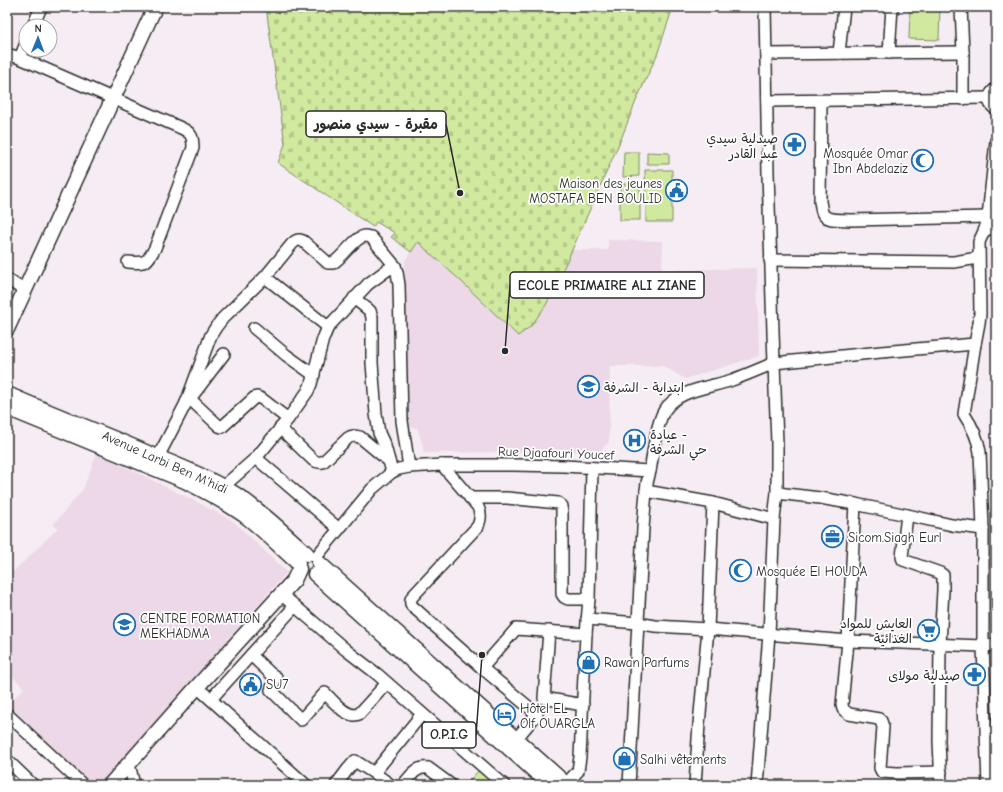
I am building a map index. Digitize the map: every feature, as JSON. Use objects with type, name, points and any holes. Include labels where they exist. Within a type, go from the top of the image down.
[{"type":"main road","points":[[7,330],[155,7]]},
{"type":"main road","name":"Avenue Larbi Ben M'hidi","points":[[7,394],[198,474],[234,508],[246,516],[516,739],[566,785]]},
{"type":"main road","name":"Avenue Larbi Ben M'hidi","points":[[7,408],[185,481],[218,492]]},
{"type":"main road","points":[[110,785],[307,567]]},
{"type":"main road","name":"Avenue Larbi Ben M'hidi","points":[[307,567],[550,785]]},
{"type":"street","points":[[36,18],[41,7]]},
{"type":"street","points":[[756,785],[769,634],[774,519],[777,493],[777,443],[770,260],[765,7]]},
{"type":"street","points":[[838,53],[844,7]]},
{"type":"street","points":[[889,52],[892,7]]},
{"type":"street","points":[[961,7],[963,99]]},
{"type":"street","points":[[766,54],[963,52]]},
{"type":"street","points":[[7,54],[18,57]]},
{"type":"street","points":[[20,58],[190,132],[193,140],[193,148],[155,248],[149,260],[141,263],[128,262]]},
{"type":"street","points":[[996,88],[991,92],[989,98],[990,103],[994,108],[996,108]]},
{"type":"street","points":[[767,101],[989,98]]},
{"type":"street","points":[[821,101],[820,202],[824,216],[830,219],[851,220],[988,217]]},
{"type":"street","points":[[988,785],[982,646],[983,529],[979,444],[970,422],[964,414],[980,314],[978,258],[979,242],[991,229],[988,217],[996,141]]},
{"type":"street","points":[[158,457],[188,401],[211,335],[223,318],[265,277],[275,263],[296,241],[303,241],[328,263],[333,264],[358,239],[366,236],[371,237],[395,266],[397,272],[399,285],[402,421],[409,467]]},
{"type":"street","points":[[770,260],[954,262],[978,258]]},
{"type":"street","points":[[218,492],[256,458],[288,419],[308,391],[312,384],[328,326],[368,284],[395,266]]},
{"type":"street","points":[[265,277],[328,326]]},
{"type":"street","points":[[7,279],[25,291]]},
{"type":"street","points":[[354,298],[370,311],[372,317],[372,363],[376,414],[379,433],[385,446],[392,472]]},
{"type":"street","points":[[254,328],[286,355],[314,375]]},
{"type":"street","points":[[629,785],[646,491],[659,422],[668,406],[673,401],[684,395],[731,381],[774,363],[975,344]]},
{"type":"street","points":[[188,401],[224,354]]},
{"type":"street","points":[[188,401],[222,427],[257,397],[262,399],[288,419]]},
{"type":"street","points":[[280,428],[312,460],[316,462],[323,462],[351,436],[360,437],[389,461]]},
{"type":"street","points":[[256,458],[339,529]]},
{"type":"street","points":[[442,465],[478,507],[481,513],[481,519],[478,526],[410,600],[412,606],[537,714],[516,739]]},
{"type":"street","name":"Rue Djaafouri Youcef","points":[[307,567],[372,489],[392,472],[399,469],[442,465],[564,466],[650,471]]},
{"type":"street","points":[[566,785],[578,771],[580,757],[589,599],[592,468]]},
{"type":"street","points":[[646,491],[713,503],[774,519]]},
{"type":"street","points":[[777,493],[855,504],[952,525],[983,529]]},
{"type":"street","points":[[470,498],[507,498],[560,504],[562,506],[562,594],[568,599],[589,599]]},
{"type":"street","points":[[694,785],[708,629],[713,503]]},
{"type":"street","points":[[855,504],[848,641],[842,705],[843,709],[849,714],[879,719],[882,721],[883,727],[880,768],[884,773],[941,772]]},
{"type":"street","points":[[907,515],[902,557],[903,560],[943,575],[940,644],[939,741],[941,785]]},
{"type":"street","points":[[281,594],[316,625],[387,683],[504,785]]},
{"type":"street","points":[[211,699],[295,606]]},
{"type":"street","points":[[587,619],[638,623],[654,626],[848,641],[982,646],[996,645]]},
{"type":"street","points":[[482,668],[516,629],[586,634]]},
{"type":"street","points":[[549,631],[544,698],[582,705]]},
{"type":"street","points":[[251,655],[276,677],[271,690],[301,720],[326,692],[347,713],[353,716],[359,714],[387,683]]},
{"type":"street","points":[[197,687],[306,785]]},
{"type":"street","points":[[7,714],[83,785]]},
{"type":"street","points":[[374,773],[422,714]]},
{"type":"street","points":[[7,760],[33,785]]},
{"type":"street","points":[[336,785],[355,761],[391,785]]},
{"type":"street","points":[[129,764],[134,785]]},
{"type":"street","points":[[404,785],[419,768],[428,768],[451,785]]},
{"type":"shaded area","points":[[608,240],[663,241],[662,270],[757,268],[759,356],[685,379],[663,366],[610,366],[609,442],[600,451],[423,453],[423,446],[417,428],[406,427],[405,261],[418,241],[463,283],[546,305],[572,250],[608,250]]},
{"type":"shaded area","name":"CENTRE FORMATION MEKHADMA","points":[[97,453],[233,521],[287,572],[99,785],[93,785],[8,705],[24,688],[7,671],[7,578],[58,528],[53,525],[83,489]]},
{"type":"green space","points":[[266,7],[673,7],[657,55],[572,250],[546,305],[531,326],[518,336],[418,242],[411,252],[391,237],[395,233],[376,222],[373,227],[278,163],[285,144]]},
{"type":"green space","points":[[910,7],[940,7],[939,40],[909,39]]},
{"type":"green space","points":[[624,152],[639,152],[639,176],[623,177]]},
{"type":"green space","points":[[647,152],[669,153],[669,164],[647,164]]},
{"type":"green space","points":[[645,170],[672,170],[672,222],[646,222]]},
{"type":"green space","points":[[620,184],[640,184],[640,220],[620,220]]},
{"type":"green space","points":[[482,767],[501,785],[465,785]]},
{"type":"place","name":"صيدلية سيدي عبد القادر","points":[[794,145]]},
{"type":"place","name":"Mosquée Omar Ibn Abdelaziz","points":[[923,160]]},
{"type":"place","name":"Maison des jeunes MOSTAFA BEN BOULID","points":[[677,190]]},
{"type":"place","name":"مقبرة - سيدي منصور","points":[[460,193]]},
{"type":"place","name":"ECOLE PRIMAIRE ALI ZIANE","points":[[505,351]]},
{"type":"place","name":"ابتداية - الشرفة","points":[[588,387]]},
{"type":"place","name":"عيادة - حي الشرفة","points":[[634,441]]},
{"type":"place","name":"Sicom.Siagh Eurl","points":[[832,537]]},
{"type":"place","name":"Mosquée El HOUDA","points":[[740,571]]},
{"type":"place","name":"CENTRE FORMATION MEKHADMA","points":[[124,625]]},
{"type":"place","name":"العايش للمواد الغذائية","points":[[928,630]]},
{"type":"place","name":"O.P.I.G","points":[[482,655]]},
{"type":"place","name":"Rawan Parfums","points":[[588,662]]},
{"type":"place","name":"صيدلية مولاى","points":[[975,675]]},
{"type":"place","name":"SU7","points":[[250,684]]},
{"type":"place","name":"Hôtel EL Olf OUARGLA","points":[[504,715]]},
{"type":"place","name":"Salhi vêtements","points":[[625,759]]}]
